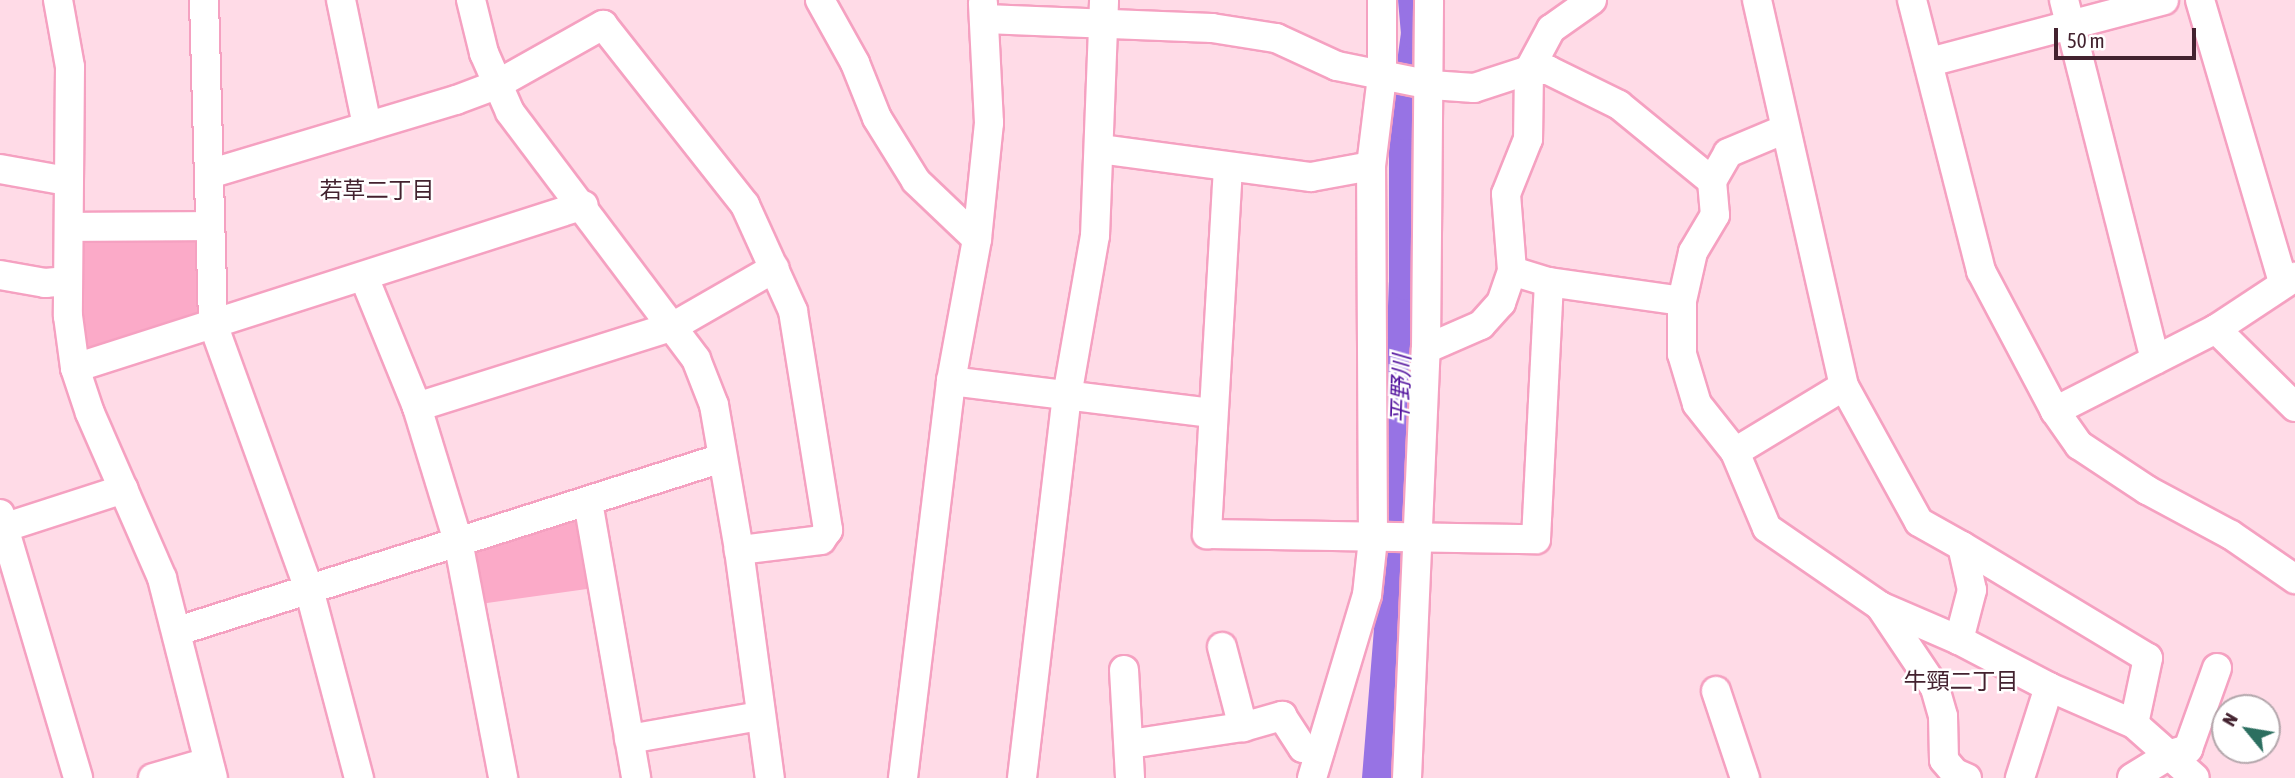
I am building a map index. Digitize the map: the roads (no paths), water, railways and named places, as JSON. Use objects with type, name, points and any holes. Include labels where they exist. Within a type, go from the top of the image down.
[{"type":"street","points":[[58,0],[70,67],[68,281],[75,368],[162,578],[178,631],[211,770],[153,778]]},
{"type":"street","points":[[204,0],[213,324],[309,589],[359,778]]},
{"type":"street","points":[[341,0],[368,126]]},
{"type":"street","points":[[471,0],[496,85],[510,112],[674,326],[696,359],[714,405],[739,550],[770,778]]},
{"type":"street","points":[[820,0],[855,63],[877,118],[916,181],[977,239]]},
{"type":"street","points":[[1312,778],[1367,595],[1373,539],[1371,166],[1382,77],[1382,0]]},
{"type":"street","points":[[1408,778],[1426,349],[1431,85],[1429,0]]},
{"type":"street","points":[[1426,349],[1481,325],[1501,303],[1511,271],[1506,194],[1528,139],[1529,71],[1551,29],[1592,0]]},
{"type":"street","points":[[1757,0],[1783,130],[1844,386],[1919,522],[2148,658],[2134,724]]},
{"type":"street","points":[[1912,0],[1930,62],[1981,271],[2055,411],[2079,445],[2147,490],[2231,535],[2295,579]]},
{"type":"street","points":[[1930,62],[2067,13],[2164,0]]},
{"type":"street","points":[[2055,411],[2216,329],[2289,280],[2200,0]]},
{"type":"street","points":[[903,778],[951,381],[977,239],[989,123],[984,9],[1104,11],[1276,38],[1337,66],[1431,85],[1474,88],[1529,71],[1548,70],[1619,105],[1712,181]]},
{"type":"street","points":[[1022,778],[1067,396],[1095,236],[1104,11]]},
{"type":"street","points":[[2067,13],[2155,360]]},
{"type":"street","points":[[209,174],[496,85],[603,25],[721,170],[745,205],[793,311],[828,530],[821,540],[739,550]]},
{"type":"street","points":[[1783,130],[1728,153],[1712,181],[1715,215],[1693,252],[1682,301],[1682,354],[1697,404],[1735,452],[1767,528],[1880,606],[1959,639],[2049,687],[2134,724],[2195,778]]},
{"type":"street","points":[[1100,149],[1311,177],[1371,166]]},
{"type":"street","points":[[1227,167],[1207,534],[1420,540],[1536,540],[1549,282]]},
{"type":"street","points":[[0,169],[68,181]]},
{"type":"street","points":[[75,368],[583,205]]},
{"type":"street","points":[[69,227],[209,226]]},
{"type":"street","points":[[417,407],[674,326],[775,268]]},
{"type":"street","points":[[1511,271],[1549,282],[1682,301]]},
{"type":"street","points":[[0,275],[45,283],[68,281]]},
{"type":"street","points":[[364,277],[417,407],[458,541],[503,778]]},
{"type":"street","points":[[2216,329],[2295,407]]},
{"type":"street","points":[[951,381],[1212,413]]},
{"type":"street","points":[[1735,452],[1844,386]]},
{"type":"street","points":[[178,631],[722,458]]},
{"type":"street","points":[[78,778],[1,523],[124,489]]},
{"type":"street","points":[[588,502],[636,778]]},
{"type":"street","points":[[1959,639],[1972,590],[1962,546]]},
{"type":"street","points":[[1880,606],[1935,688],[1943,716],[1944,760],[1955,773],[1967,778]]},
{"type":"street","points":[[1222,647],[1243,727]]},
{"type":"street","points":[[2132,778],[2171,754],[2188,749],[2217,668]]},
{"type":"street","points":[[1124,670],[1130,778]]},
{"type":"street","points":[[2020,778],[2049,687]]},
{"type":"street","points":[[1716,691],[1745,778]]},
{"type":"street","points":[[629,739],[760,716]]},
{"type":"street","points":[[1129,744],[1243,727],[1282,716],[1303,748],[1320,751]]},
{"type":"waterway","name":"平野川","points":[[1378,778],[1394,579],[1405,283],[1405,123],[1417,33],[1414,0]]},
{"type":"district","name":"若草二丁目","points":[[377,190]]},
{"type":"district","name":"牛頸二丁目","points":[[1961,681]]}]
